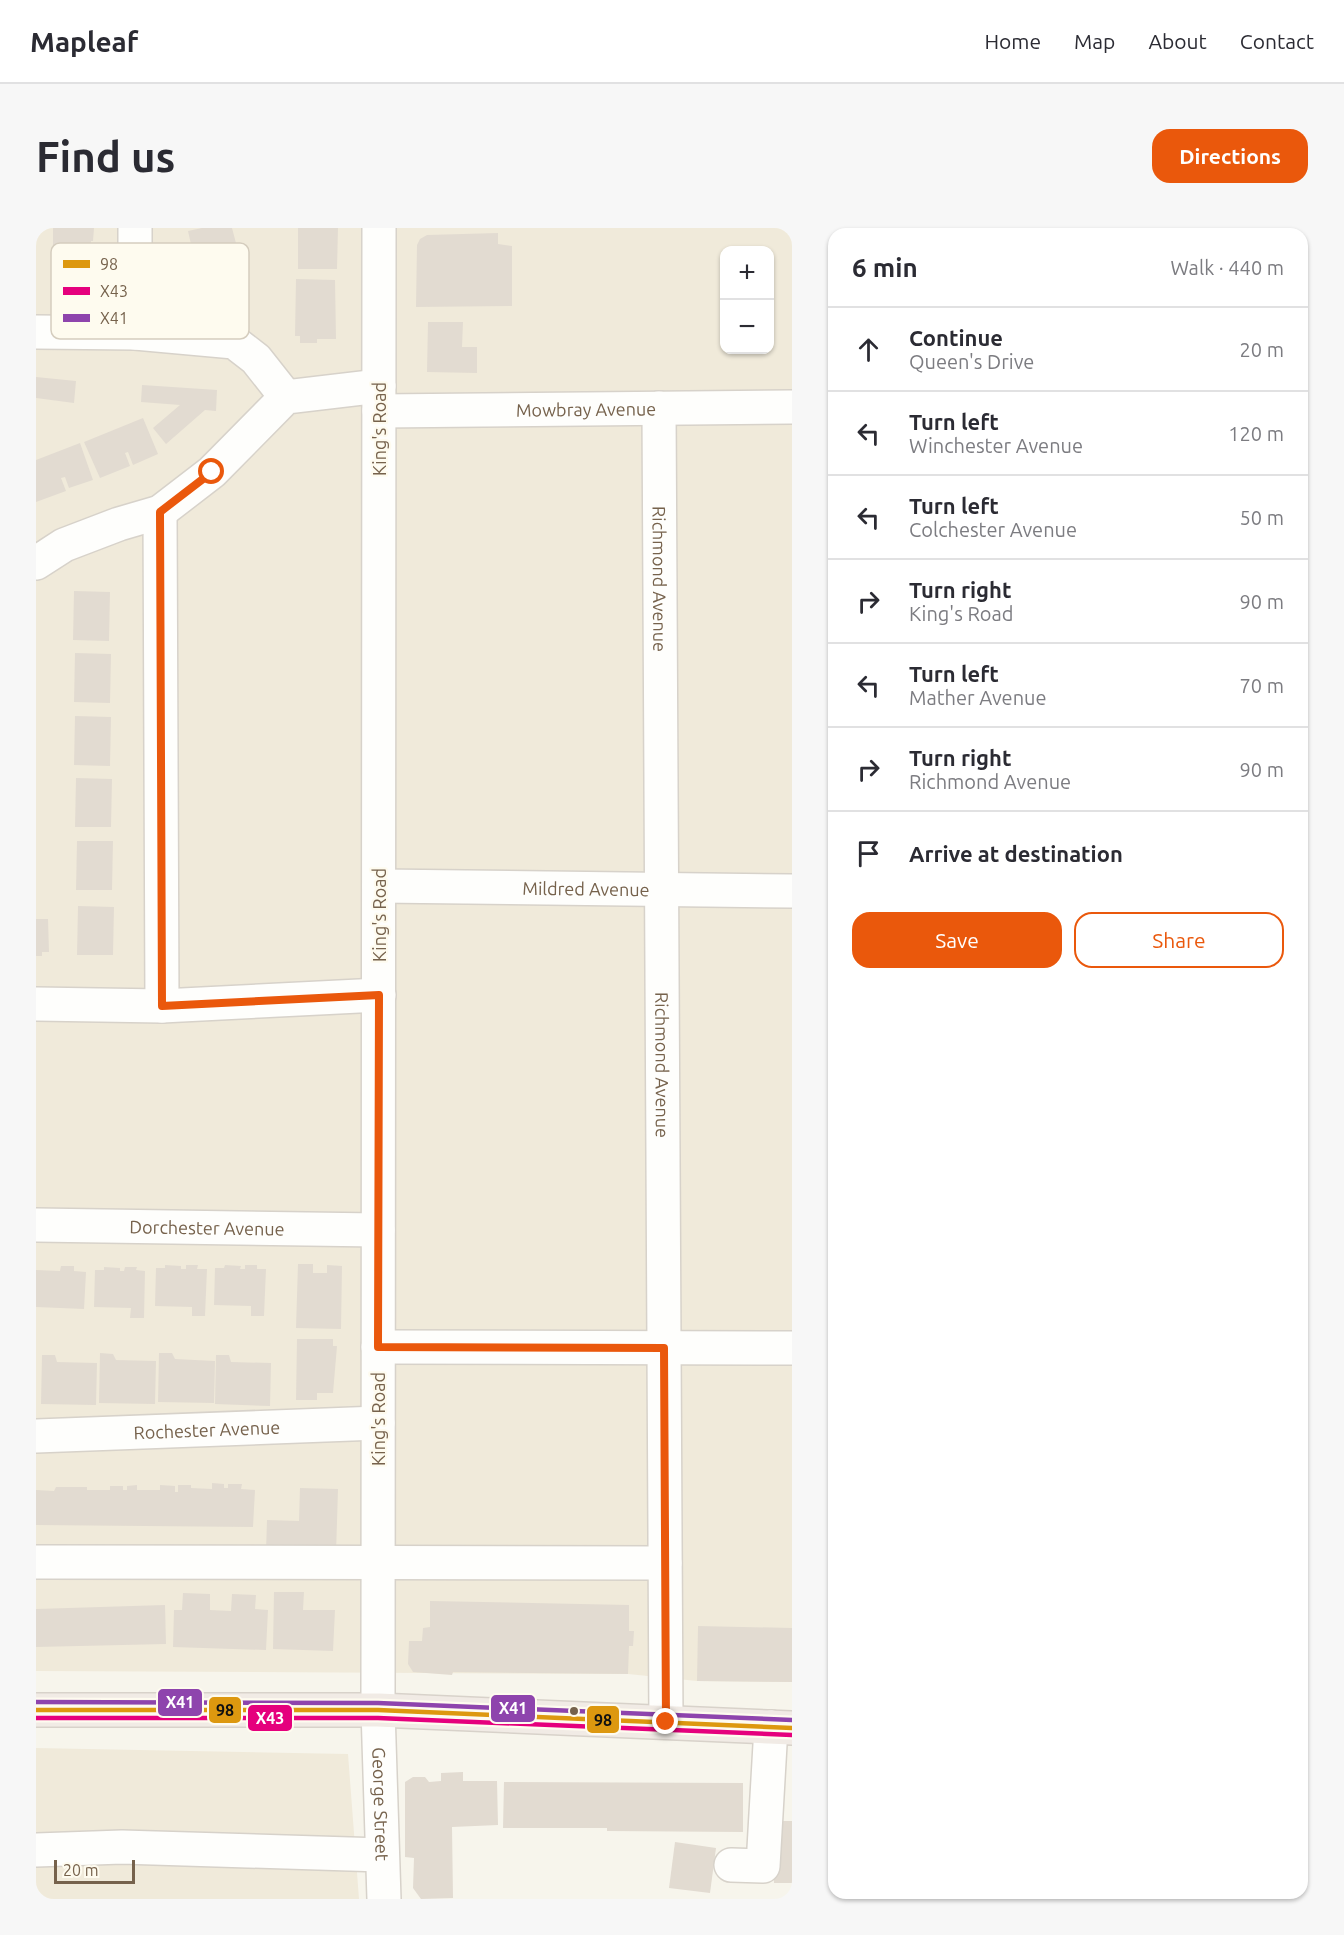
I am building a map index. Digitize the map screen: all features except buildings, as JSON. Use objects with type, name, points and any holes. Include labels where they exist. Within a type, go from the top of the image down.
[{"type":"highway","points":[[36,1710],[378,1710],[782,1728]]},
{"type":"street","name":"King's Road","points":[[378,1710],[379,228]]},
{"type":"street","points":[[36,332],[51,332]]},
{"type":"street","points":[[36,563],[64,545],[119,524],[160,512],[212,472],[286,398],[256,359],[234,342],[201,339]]},
{"type":"street","name":"Mowbray Avenue","points":[[286,398],[379,398],[659,408],[792,407]]},
{"type":"street","name":"Richmond Avenue","points":[[659,408],[666,1722]]},
{"type":"street","points":[[160,512],[162,1006]]},
{"type":"street","name":"Mildred Avenue","points":[[379,886],[792,891]]},
{"type":"street","points":[[36,1004],[162,1006],[379,995]]},
{"type":"street","name":"Dorchester Avenue","points":[[36,1225],[378,1230]]},
{"type":"street","points":[[378,1347],[792,1348]]},
{"type":"street","name":"Rochester Avenue","points":[[36,1436],[378,1423]]},
{"type":"street","points":[[36,1562],[665,1563]]},
{"type":"street","name":"George Street","points":[[378,1710],[384,1899]]},
{"type":"street","points":[[731,1865],[763,1866],[782,1728]]},
{"type":"street","points":[[36,1850],[122,1847],[382,1856]]},
{"type":"shaded area","points":[[36,228],[792,228],[792,1682],[697,1681],[628,1674],[36,1671]]},
{"type":"shaded area","points":[[36,1748],[348,1754],[359,1899],[36,1899]]},
{"type":"transit line","name":"X41","points":[[36,1702],[378,1703],[792,1720]]},
{"type":"transit line","name":"98","points":[[36,1710],[378,1710],[792,1728]]},
{"type":"transit line","name":"X43","points":[[36,1718],[378,1718],[792,1735]]},
{"type":"route","points":[[212,472],[160,512],[162,1006],[379,995],[378,1347],[664,1348],[666,1722]]}]
